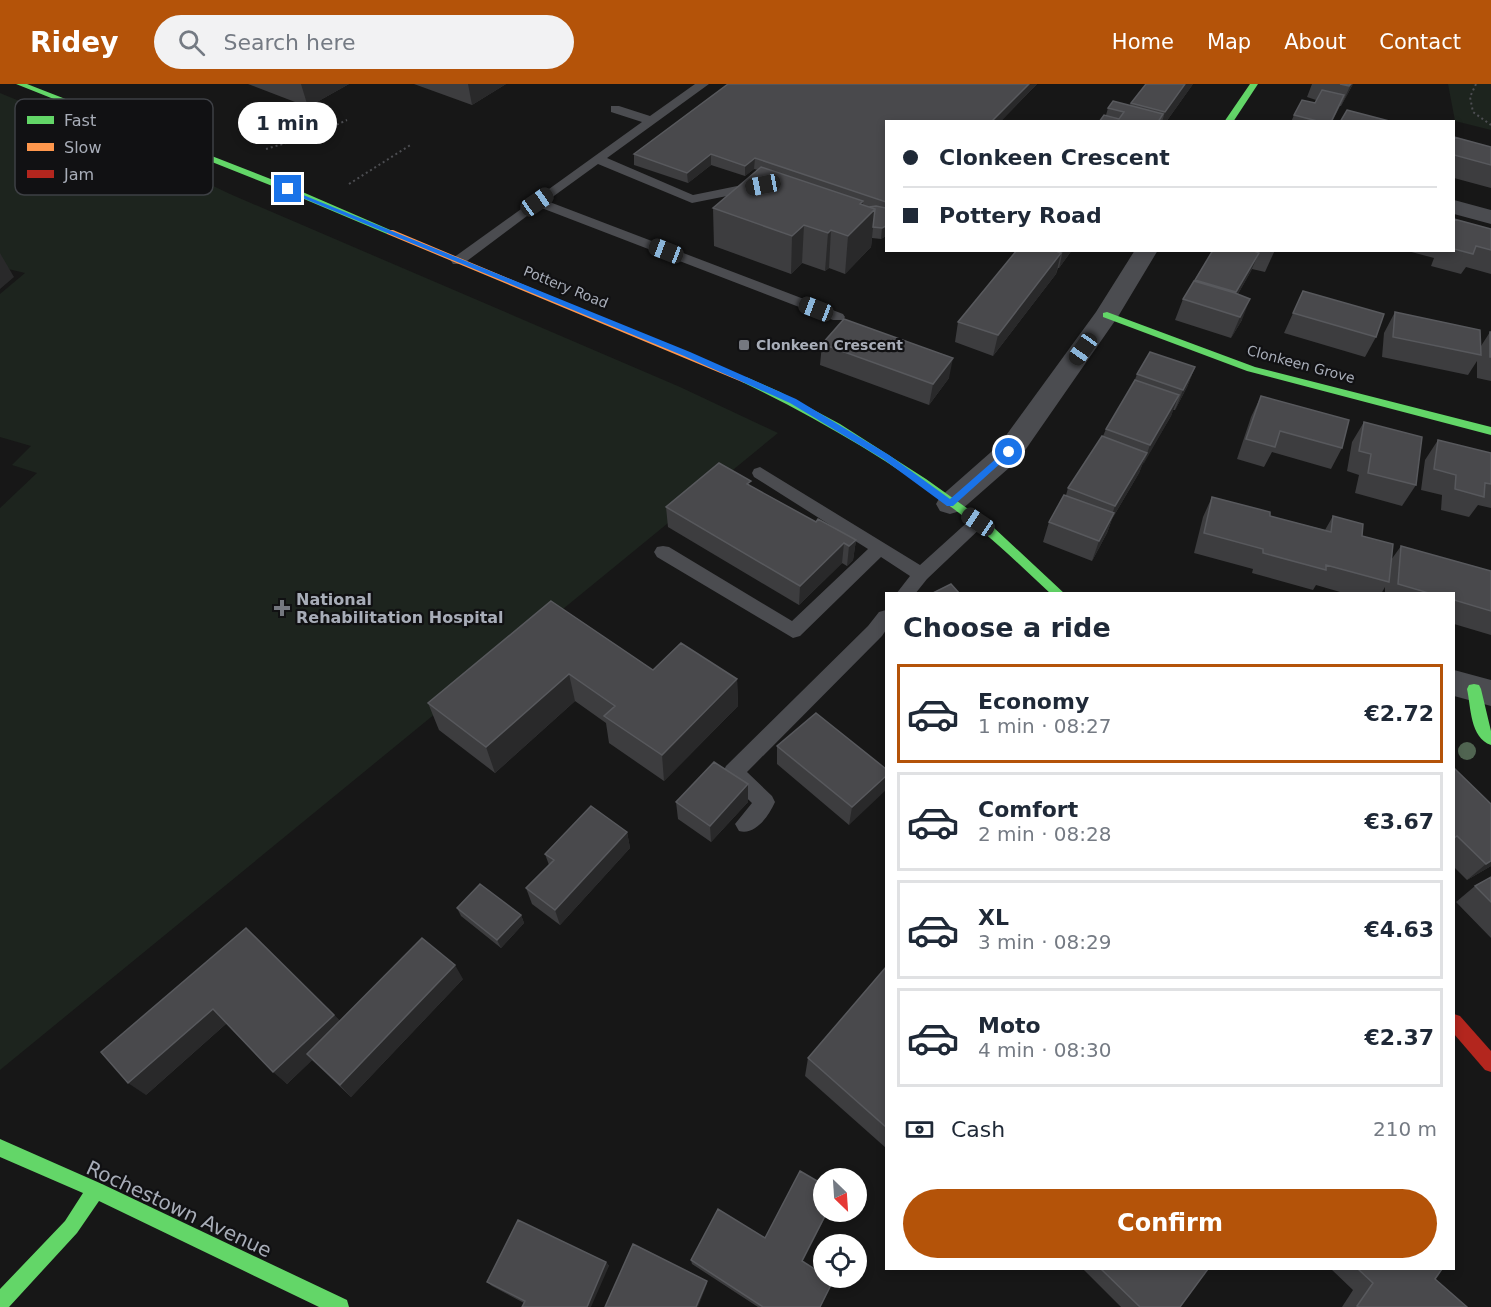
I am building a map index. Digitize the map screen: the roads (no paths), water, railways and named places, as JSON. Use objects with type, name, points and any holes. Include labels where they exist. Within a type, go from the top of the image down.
[{"type":"street","name":"Pottery Road","points":[[20,84],[59,99]]},
{"type":"street","points":[[1229,120],[1254,84]]},
{"type":"street","name":"Pottery Road","points":[[213,159],[687,354],[793,401],[886,457],[978,522],[1057,592]]},
{"type":"street","points":[[1455,207],[1491,217]]},
{"type":"street","points":[[950,504],[1009,452],[1107,315],[1146,252]]},
{"type":"street","name":"Clonkeen Grove","points":[[1107,315],[1251,369],[1491,432]]},
{"type":"street","points":[[1473,688],[1483,732],[1491,739]]},
{"type":"street","points":[[1455,1023],[1491,1064]]},
{"type":"street","name":"Rochestown Avenue","points":[[0,1148],[96,1190],[340,1307]]},
{"type":"street","points":[[0,1303],[71,1227],[96,1190]]},
{"type":"lane","points":[[458,261],[703,84]]},
{"type":"lane","points":[[615,109],[652,122]]},
{"type":"lane","points":[[597,159],[692,198],[763,185]]},
{"type":"lane","points":[[537,202],[837,317]]},
{"type":"lane","points":[[760,473],[921,574]]},
{"type":"lane","points":[[907,592],[921,574],[978,522]]},
{"type":"lane","points":[[663,552],[793,632],[880,548]]},
{"type":"lane","points":[[746,824],[765,802],[733,772],[875,631],[885,618]]},
{"type":"place","name":"Clonkeen Crescent","points":[[744,345]]},
{"type":"place","name":"National Rehabilitation Hospital","points":[[282,608]]}]
